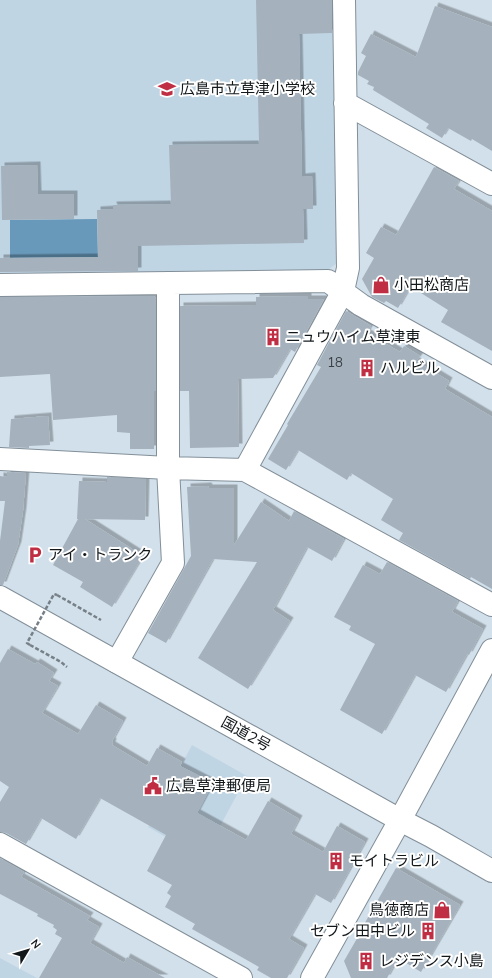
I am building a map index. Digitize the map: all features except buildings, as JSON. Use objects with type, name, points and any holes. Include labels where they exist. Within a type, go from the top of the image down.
[{"type":"main road","points":[[245,470],[343,291],[348,268],[344,0]]},
{"type":"main road","points":[[345,103],[492,184]]},
{"type":"main road","points":[[0,285],[328,281],[361,305],[492,378]]},
{"type":"main road","points":[[117,662],[173,563],[168,468],[168,283]]},
{"type":"main road","points":[[0,459],[168,468],[245,470],[492,605]]},
{"type":"main road","name":"国道2号","points":[[0,597],[400,820],[432,836],[492,871]]},
{"type":"main road","points":[[312,978],[492,650]]},
{"type":"main road","points":[[0,844],[241,978]]},
{"type":"path","points":[[67,667],[62,662],[27,643],[54,594],[101,620]]},
{"type":"shaded area","name":"広島市立草津小学校","points":[[0,0],[333,0],[337,263],[328,270],[0,274]]},
{"type":"shaded area","points":[[192,745],[247,776],[203,858],[148,827]]},
{"type":"shaded area","points":[[0,958],[37,978],[0,978]]},
{"type":"water","points":[[97,219],[98,257],[10,258],[10,220]]},
{"type":"place","name":"広島市立草津小学校","points":[[167,89]]},
{"type":"place","name":"小田松商店","points":[[381,285]]},
{"type":"place","name":"ニュウハイム草津東","points":[[273,337]]},
{"type":"place","name":"ハルビル","points":[[367,368]]},
{"type":"place","name":"アイ・トランク","points":[[35,555]]},
{"type":"place","name":"広島草津郵便局","points":[[153,786]]},
{"type":"place","name":"モイトラビル","points":[[336,861]]},
{"type":"place","name":"鳥徳商店","points":[[442,910]]},
{"type":"place","name":"セブン田中ビル","points":[[428,931]]},
{"type":"place","name":"レジデンス小島","points":[[366,961]]}]
